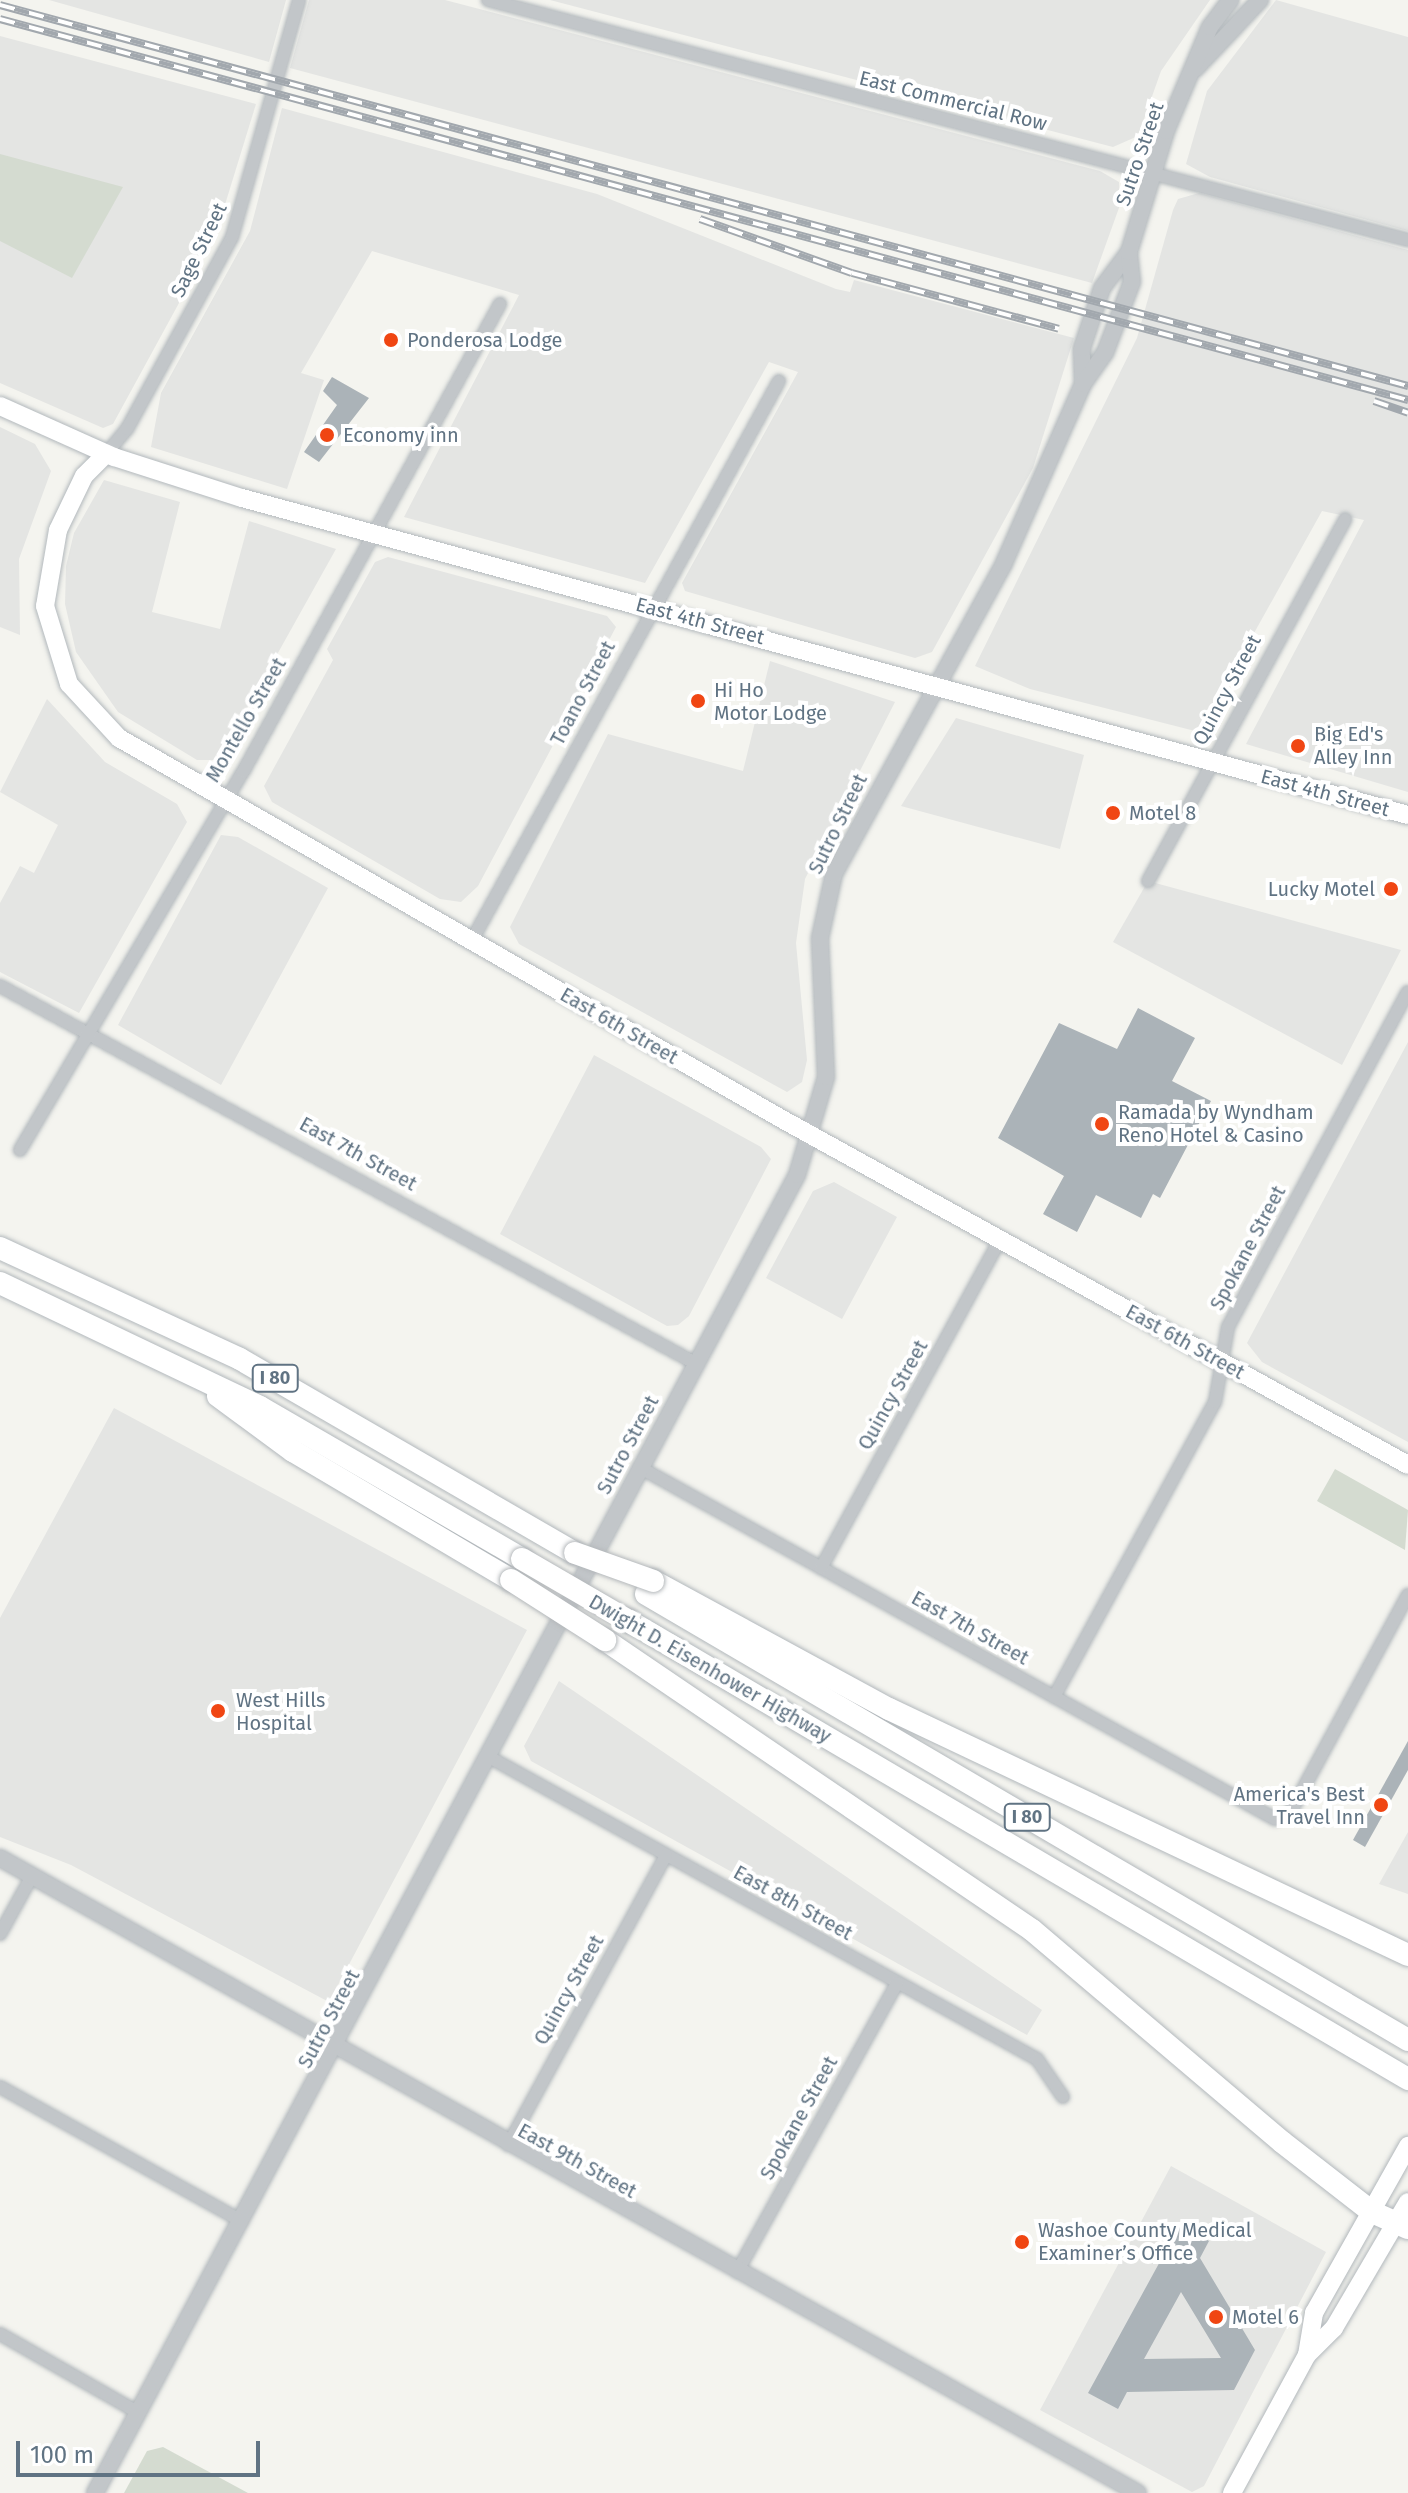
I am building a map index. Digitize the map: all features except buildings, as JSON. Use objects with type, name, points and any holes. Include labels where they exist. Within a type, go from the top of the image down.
[{"type":"highway","name":"Dwight D. Eisenhower Highway","points":[[0,1248],[240,1359],[575,1553],[649,1588],[1408,2040]]},
{"type":"highway","name":"Dwight D. Eisenhower Highway","points":[[0,1283],[187,1369],[629,1621],[1398,2074]]},
{"type":"highway","points":[[187,1369],[273,1438],[605,1640],[1032,1930],[1372,2212],[1402,2226]]},
{"type":"highway","points":[[649,1588],[889,1709],[1408,1955]]},
{"type":"main road","name":"East 4th Street","points":[[0,406],[106,454],[652,609],[935,683],[1408,815]]},
{"type":"main road","name":"East 6th Street","points":[[106,454],[84,476],[49,557],[45,606],[57,660],[101,723],[224,799],[813,1137],[1408,1465]]},
{"type":"main road","points":[[1307,2355],[1314,2313],[1408,2146]]},
{"type":"main road","points":[[1232,2493],[1307,2355],[1334,2328],[1402,2226],[1408,2202]]},
{"type":"street","name":"Sage Street","points":[[106,454],[232,237],[299,0]]},
{"type":"street","name":"East Commercial Row","points":[[488,0],[1408,240]]},
{"type":"street","name":"Sutro Street","points":[[1083,384],[1082,348],[1102,288],[1129,252],[1153,172],[1194,70],[1230,0]]},
{"type":"street","name":"Sutro Street","points":[[1194,70],[1260,0]]},
{"type":"street","name":"Sutro Street","points":[[95,2493],[340,2045],[813,1137],[827,1063],[819,963],[826,895],[935,683],[1046,480],[1083,384],[1105,353],[1132,282],[1129,252]]},
{"type":"street","name":"Montello Street","points":[[20,1150],[224,799],[500,304]]},
{"type":"street","name":"Toano Street","points":[[471,942],[779,381]]},
{"type":"street","name":"Quincy Street","points":[[1148,881],[1345,519]]},
{"type":"street","name":"East 7th Street","points":[[0,986],[695,1363]]},
{"type":"street","name":"Spokane Street","points":[[1054,1697],[1215,1402],[1228,1327],[1408,992]]},
{"type":"street","name":"Quincy Street","points":[[821,1568],[1000,1240]]},
{"type":"street","name":"East 7th Street","points":[[639,1467],[1265,1814],[1283,1818],[1408,1595]]},
{"type":"street","name":"East 8th Street","points":[[489,1757],[1037,2059],[1063,2097]]},
{"type":"street","name":"Quincy Street","points":[[508,2145],[666,1855]]},
{"type":"street","name":"East 9th Street","points":[[0,1858],[340,2045],[508,2145],[1138,2493]]},
{"type":"street","points":[[0,1934],[32,1876]]},
{"type":"street","name":"Spokane Street","points":[[737,2272],[897,1983]]},
{"type":"street","points":[[0,2087],[242,2221]]},
{"type":"street","points":[[0,2334],[139,2413]]},
{"type":"shaded area","points":[[49,0],[286,0],[269,62]]},
{"type":"shaded area","points":[[309,0],[445,0],[1100,171],[1119,182],[1120,205],[1092,283],[290,68]]},
{"type":"shaded area","points":[[550,0],[1210,0],[1161,71],[1138,136],[1113,147]]},
{"type":"shaded area","points":[[1276,0],[1408,37],[1408,231],[1210,177],[1186,164],[1207,91]]},
{"type":"shaded area","points":[[0,36],[256,104],[215,237],[113,424],[103,428],[0,383]]},
{"type":"shaded area","points":[[282,108],[597,194],[836,289],[850,292],[854,280],[1074,338],[1033,468],[932,652],[915,658],[685,591],[682,583],[798,372],[769,362],[645,583],[404,517],[519,295],[372,251],[301,373],[324,380],[287,489],[151,447],[161,393],[250,231]]},
{"type":"shaded area","points":[[0,154],[123,187],[72,278],[0,241]]},
{"type":"shaded area","points":[[1199,193],[1408,250],[1408,792],[1246,744],[1364,520],[1322,511],[1199,732],[1030,689],[975,666],[1137,338],[1178,199]]},
{"type":"shaded area","points":[[0,427],[35,444],[51,471],[19,559],[20,635],[0,627]]},
{"type":"shaded area","points":[[104,480],[180,502],[152,612],[220,629],[249,521],[336,549],[218,760],[197,760],[118,712],[76,652],[65,604],[66,566],[74,533]]},
{"type":"shaded area","points":[[388,557],[607,616],[616,627],[478,886],[461,902],[440,899],[272,802],[264,786],[333,660],[327,649],[375,562]]},
{"type":"shaded area","points":[[770,661],[895,702],[805,879],[796,943],[807,1060],[802,1082],[787,1092],[519,944],[510,927],[608,734],[743,771]]},
{"type":"shaded area","points":[[47,699],[105,762],[177,804],[187,822],[79,1013],[0,972],[0,903],[20,866],[34,873],[58,825],[0,792]]},
{"type":"shaded area","points":[[956,718],[1084,755],[1060,849],[901,806]]},
{"type":"shaded area","points":[[221,835],[238,837],[328,888],[221,1085],[118,1025]]},
{"type":"shaded area","points":[[1148,881],[1401,950],[1342,1065],[1113,942]]},
{"type":"shaded area","points":[[1408,1042],[1408,1442],[1262,1362],[1247,1343]]},
{"type":"shaded area","points":[[594,1055],[761,1147],[771,1159],[689,1316],[678,1325],[667,1326],[500,1234]]},
{"type":"shaded area","points":[[834,1182],[897,1217],[842,1319],[766,1278],[813,1191]]},
{"type":"shaded area","points":[[114,1408],[527,1630],[329,2002],[71,1865],[0,1837],[0,1618]]},
{"type":"shaded area","points":[[1335,1469],[1408,1510],[1405,1550],[1317,1501]]},
{"type":"shaded area","points":[[559,1681],[1042,2010],[1027,2035],[531,1761],[524,1746]]},
{"type":"shaded area","points":[[1408,1832],[1408,1894],[1379,1884]]},
{"type":"shaded area","points":[[1171,2166],[1326,2252],[1204,2486],[1192,2492],[1040,2410]]},
{"type":"shaded area","points":[[163,2447],[248,2493],[124,2493],[147,2451]]},
{"type":"railway","points":[[0,5],[1408,386]]},
{"type":"railway","points":[[0,19],[1408,400]]},
{"type":"railway","points":[[700,219],[852,273],[1059,329]]},
{"type":"railway","points":[[1374,401],[1408,413]]},
{"type":"place","name":"Ponderosa Lodge","points":[[391,340]]},
{"type":"place","name":"Economy inn","points":[[327,435]]},
{"type":"place","name":"Hi Ho Motor Lodge","points":[[698,701]]},
{"type":"place","name":"Big Ed's Alley Inn","points":[[1298,746]]},
{"type":"place","name":"Motel 8","points":[[1113,813]]},
{"type":"place","name":"Lucky Motel","points":[[1391,889]]},
{"type":"place","name":"Ramada by Wyndham Reno Hotel & Casino","points":[[1102,1124]]},
{"type":"place","name":"West Hills Hospital","points":[[218,1711]]},
{"type":"place","name":"America's Best Travel Inn","points":[[1381,1805]]},
{"type":"place","name":"Washoe County Medical Examiner’s Office","points":[[1022,2242]]},
{"type":"place","name":"Motel 6","points":[[1216,2317]]}]
